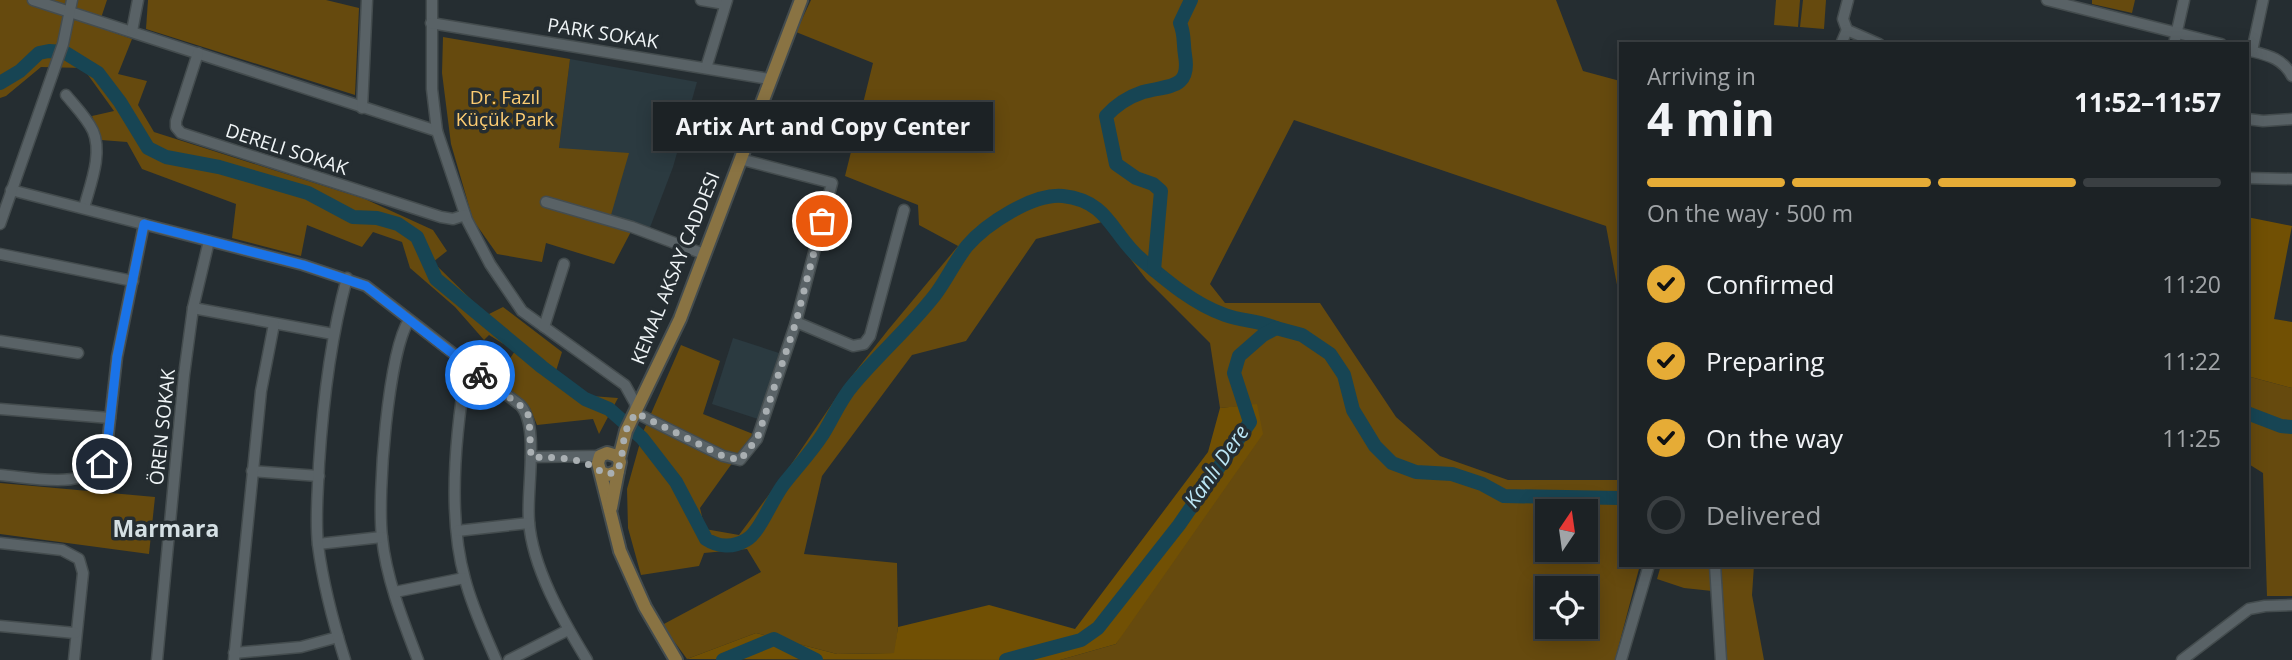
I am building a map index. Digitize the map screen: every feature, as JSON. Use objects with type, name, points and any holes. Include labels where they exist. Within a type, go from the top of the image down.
[{"type":"main road","name":"KEMAL AKSAY CADDESI","points":[[601,463],[626,431],[636,413],[680,319],[801,0]]},
{"type":"main road","name":"KEMAL AKSAY CADDESI","points":[[611,512],[626,431]]},
{"type":"main road","points":[[614,454],[618,465],[608,475],[601,463],[614,454]]},
{"type":"main road","points":[[601,463],[601,484],[620,551],[632,579],[676,660]]},
{"type":"street","points":[[33,0],[437,131]]},
{"type":"street","points":[[0,224],[63,44],[72,0]]},
{"type":"street","points":[[132,31],[138,0]]},
{"type":"street","points":[[362,108],[366,0]]},
{"type":"street","points":[[432,0],[432,89],[437,131],[465,215],[509,294],[522,311],[628,390],[635,403],[636,413],[723,456],[740,460],[757,439],[796,322],[832,183],[740,159]]},
{"type":"street","points":[[701,0],[726,2],[706,68]]},
{"type":"street","points":[[1842,42],[1847,30],[1843,19],[1848,0]]},
{"type":"street","points":[[2048,0],[2176,38],[2206,42]]},
{"type":"street","points":[[2176,38],[2184,0]]},
{"type":"street","points":[[2263,0],[2250,51],[2277,58],[2288,67],[2292,76]]},
{"type":"street","name":"PARK SOKAK","points":[[431,23],[769,79]]},
{"type":"street","points":[[1847,30],[1874,42]]},
{"type":"street","name":"DERELI SOKAK","points":[[198,53],[176,121],[176,127],[181,133],[441,217],[453,219],[465,215]]},
{"type":"street","points":[[66,95],[93,130],[96,143],[96,159],[84,208]]},
{"type":"street","points":[[2249,119],[2292,119]]},
{"type":"street","points":[[2249,178],[2292,178]]},
{"type":"street","points":[[11,190],[347,278],[366,286],[526,410],[529,417],[531,457],[529,523],[542,576],[568,630],[587,660]]},
{"type":"street","points":[[546,202],[632,227],[704,254]]},
{"type":"street","points":[[796,322],[853,346],[863,344],[870,336],[904,210]]},
{"type":"street","points":[[0,475],[70,480],[80,478],[102,464],[106,456],[117,357],[144,224]]},
{"type":"street","name":"ÖREN SOKAK","points":[[157,660],[184,375],[193,308],[209,241]]},
{"type":"street","points":[[0,254],[133,281]]},
{"type":"street","points":[[544,327],[564,264]]},
{"type":"street","points":[[345,660],[328,603],[318,544],[323,404],[333,334],[347,278]]},
{"type":"street","points":[[193,308],[333,334]]},
{"type":"street","points":[[410,320],[402,331],[384,441],[382,537],[395,592],[418,660]]},
{"type":"street","points":[[274,324],[261,391],[234,657],[301,647],[338,637]]},
{"type":"street","points":[[0,341],[78,353]]},
{"type":"street","points":[[467,365],[459,409],[457,531],[464,578],[496,660]]},
{"type":"street","points":[[0,409],[110,418]]},
{"type":"street","points":[[531,457],[575,458],[589,463],[601,463]]},
{"type":"street","points":[[252,471],[319,476]]},
{"type":"street","points":[[457,531],[529,523]]},
{"type":"street","points":[[318,544],[382,537]]},
{"type":"street","points":[[0,543],[62,550],[79,559],[83,573],[74,660]]},
{"type":"street","points":[[1621,660],[1648,567]]},
{"type":"street","points":[[1716,567],[1721,660]]},
{"type":"street","points":[[395,592],[464,578]]},
{"type":"street","points":[[2182,660],[2249,609],[2292,605]]},
{"type":"street","points":[[0,626],[75,633]]},
{"type":"street","points":[[509,660],[568,630]]},
{"type":"shaded area","points":[[570,59],[697,82],[673,167],[649,230],[610,215],[559,148]]},
{"type":"shaded area","points":[[2249,217],[2292,226],[2274,319],[2292,322],[2292,388],[2249,377]]},
{"type":"shaded area","points":[[733,338],[779,353],[758,419],[712,404]]},
{"type":"shaded area","points":[[1257,404],[1263,434],[1116,644],[1060,660],[687,659],[756,633],[837,654],[894,653],[898,627],[989,605],[1075,629],[1208,452],[1220,408]]},
{"type":"green space","points":[[0,0],[107,0],[98,27],[132,39],[118,74],[147,81],[138,105],[154,132],[365,199],[433,230],[447,251],[433,262],[487,315],[503,307],[562,352],[556,371],[591,396],[618,398],[599,434],[593,419],[537,425],[530,408],[495,380],[515,351],[489,335],[484,340],[455,307],[410,268],[402,242],[373,232],[362,247],[307,225],[301,256],[232,238],[236,204],[142,169],[127,142],[101,140],[92,116],[114,111],[83,68],[41,67],[0,98]]},
{"type":"green space","points":[[148,0],[326,0],[359,8],[355,95],[146,29]]},
{"type":"green space","points":[[811,0],[1556,0],[1583,71],[1619,81],[1619,296],[1606,226],[1294,120],[1210,284],[1225,303],[1320,303],[1396,417],[1440,456],[1508,480],[1619,480],[1619,567],[1639,567],[1615,660],[1060,660],[1116,644],[1256,405],[1220,408],[1210,343],[1146,279],[1102,222],[1036,239],[966,341],[912,355],[822,476],[804,554],[897,563],[898,627],[895,653],[837,654],[756,633],[687,659],[662,625],[761,572],[747,549],[704,553],[699,566],[641,575],[628,528],[627,489],[643,432],[681,345],[720,361],[703,414],[753,434],[700,508],[705,529],[739,535],[844,386],[958,246],[919,225],[918,205],[845,176],[873,63],[796,32]]},
{"type":"green space","points":[[1776,0],[1800,0],[1798,27],[1774,25]]},
{"type":"green space","points":[[1803,0],[1826,0],[1824,29],[1800,27]]},
{"type":"green space","points":[[2092,0],[2135,0],[2132,13],[2092,4]]},
{"type":"green space","name":"Dr. Fazıl Küçük Park","points":[[443,37],[570,59],[559,148],[629,153],[611,215],[635,224],[614,264],[546,243],[542,262],[497,254],[473,220],[451,144],[442,73]]},
{"type":"green space","points":[[2249,377],[2292,388],[2292,596],[2267,596],[2263,473],[2249,464]]},
{"type":"green space","points":[[0,483],[155,497],[149,554],[0,534]]},
{"type":"green space","points":[[1660,567],[1711,567],[1712,591],[1684,588],[1657,579]]},
{"type":"green space","points":[[1721,567],[1754,567],[1752,595],[1764,660],[1727,660]]},
{"type":"waterway","points":[[1154,270],[1161,191],[1116,164],[1106,116],[1132,96],[1176,84],[1181,80],[1186,66],[1180,23],[1191,0]]},
{"type":"waterway","points":[[0,83],[20,71],[39,53],[64,52],[98,73],[120,102],[148,148],[166,157],[219,167],[308,193],[353,217],[377,218],[398,224],[417,237],[436,279],[542,367],[585,399],[609,409],[642,438],[676,482],[706,539],[721,545],[736,544],[751,536],[782,487],[823,434],[848,391],[925,307],[975,237],[1011,212],[1038,199],[1063,196],[1091,205],[1101,212],[1132,251],[1192,299],[1225,315],[1276,328]]},
{"type":"waterway","name":"Kanlı Dere","points":[[1006,660],[1081,640],[1098,628],[1179,525],[1250,422],[1234,373],[1239,356],[1263,335],[1276,328],[1302,335],[1330,354],[1344,375],[1353,410],[1375,446],[1392,463],[1416,472],[1452,474],[1482,484],[1504,496],[1619,498]]},
{"type":"waterway","name":"Kanlı Dere","points":[[2249,414],[2281,426],[2292,427]]},
{"type":"waterway","name":"Kanlı Dere","points":[[723,660],[774,639],[816,660]]},
{"type":"way so far","points":[[480,375],[526,410],[529,417],[531,457],[575,458],[589,463],[604,474],[615,473],[620,465],[626,431],[636,413],[723,456],[740,460],[757,439],[796,322],[822,221]]},
{"type":"place","name":"Artix Art and Copy Center","points":[[822,221]]},
{"type":"district","name":"Marmara","points":[[166,528]]},
{"type":"route","points":[[102,464],[106,456],[117,357],[144,224],[303,265],[366,286],[480,375]]}]
